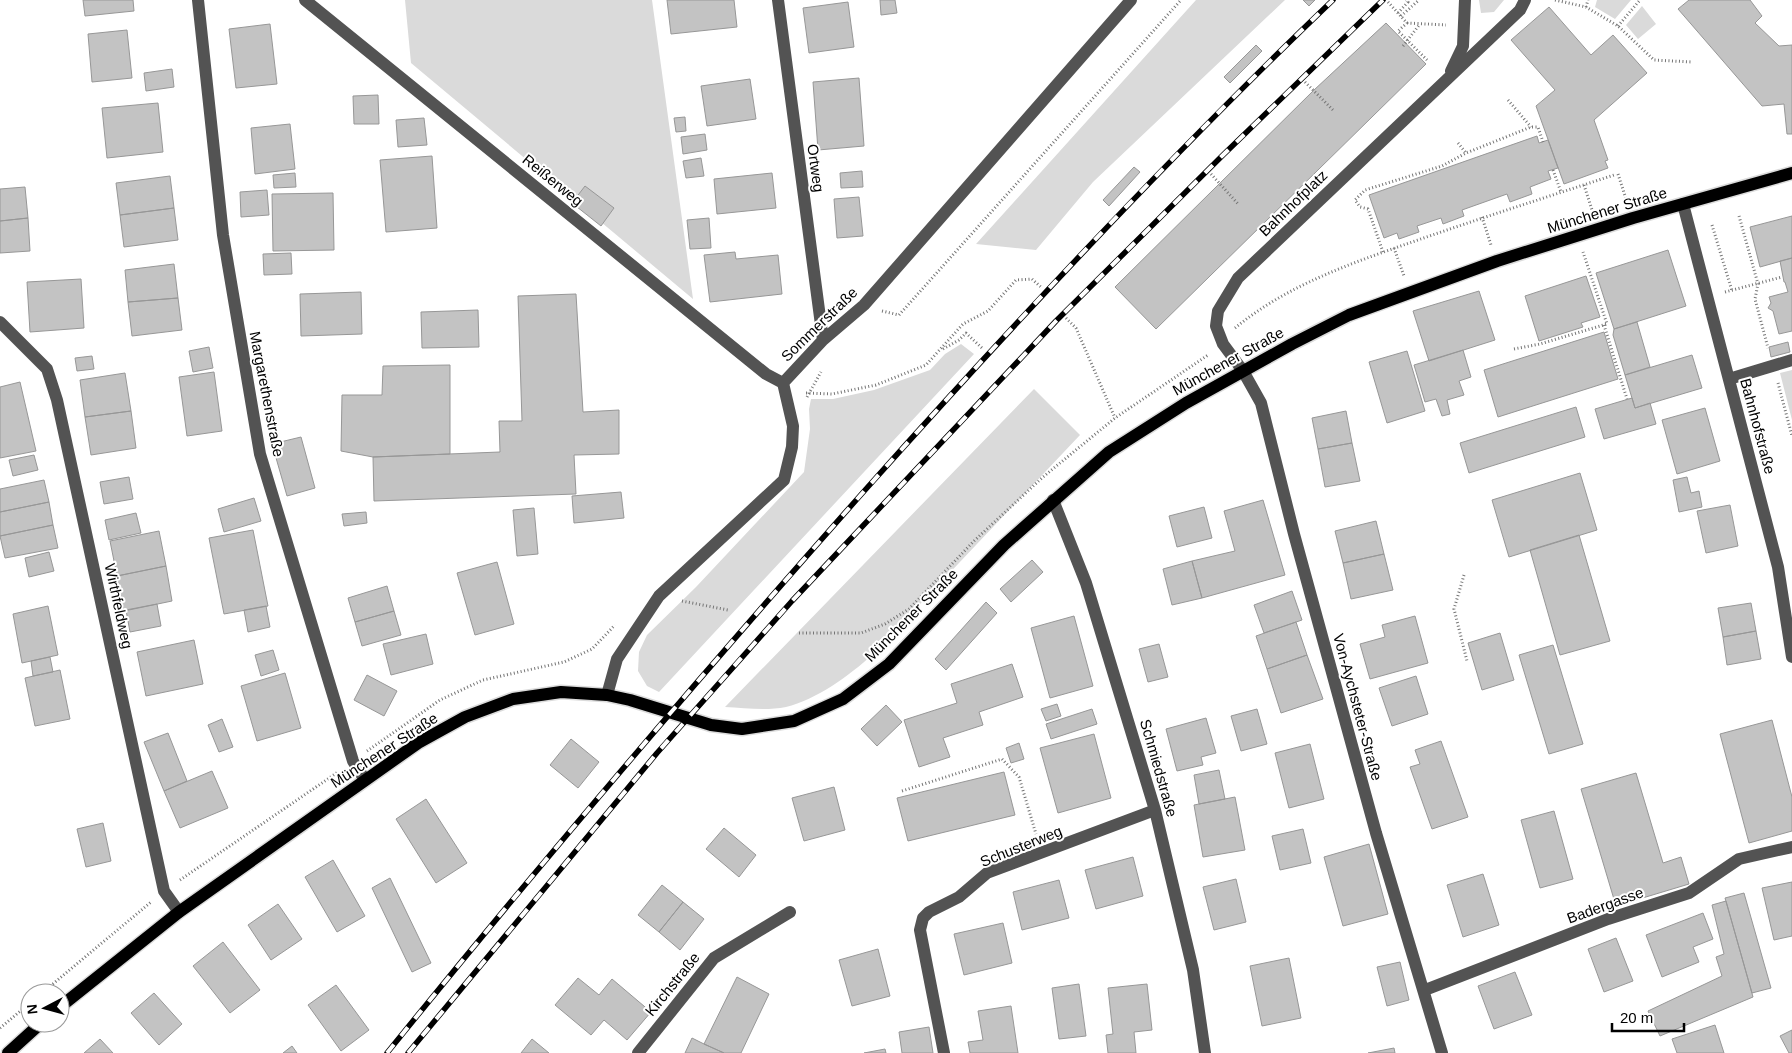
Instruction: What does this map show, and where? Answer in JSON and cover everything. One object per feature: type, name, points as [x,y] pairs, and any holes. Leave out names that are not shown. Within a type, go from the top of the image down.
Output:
[{"type":"main road","name":"Münchener Straße","points":[[70,999],[179,912],[418,743],[457,722],[513,699],[561,692],[607,695],[630,700],[711,725],[742,729],[794,721],[843,700],[889,664],[958,590],[1053,500],[1109,452],[1186,403],[1243,371],[1349,316],[1488,264],[1578,235],[1792,173]]},
{"type":"main road","points":[[8,1053],[31,1033]]},
{"type":"street","name":"Margarethenstraße","points":[[198,0],[223,235],[260,454],[353,761],[365,780]]},
{"type":"street","name":"Reißerweg","points":[[305,0],[766,374],[783,383]]},
{"type":"street","name":"Ortweg","points":[[778,0],[823,340]]},
{"type":"street","name":"Sommerstraße","points":[[607,695],[617,659],[659,596],[784,480],[792,447],[792,426],[783,383],[823,340],[864,305],[1131,0]]},
{"type":"street","name":"Bahnhofplatz","points":[[1448,78],[1463,46],[1466,0]]},
{"type":"street","name":"Bahnhofplatz","points":[[1243,371],[1223,344],[1216,326],[1218,311],[1238,278],[1520,10],[1526,0]]},
{"type":"street","name":"Bahnhofstraße","points":[[1683,204],[1778,567],[1792,657]]},
{"type":"street","name":"Wirthfeldweg","points":[[0,322],[47,369],[58,400],[164,891],[179,912]]},
{"type":"street","points":[[1729,380],[1792,360]]},
{"type":"street","name":"Von-Aychsteter-Straße","points":[[1243,371],[1261,403],[1294,534],[1376,833],[1425,990],[1442,1053]]},
{"type":"street","name":"Schmiedstraße","points":[[1053,500],[1086,583],[1155,810],[1193,970],[1205,1053]]},
{"type":"street","name":"Schusterweg","points":[[944,1053],[920,923],[929,912],[960,897],[987,873],[1042,854],[1155,810]]},
{"type":"street","name":"Badergasse","points":[[1425,990],[1608,919],[1689,893],[1739,859],[1792,847]]},
{"type":"street","name":"Kirchstraße","points":[[638,1053],[714,958],[790,912]]},
{"type":"path","points":[[876,310],[899,314],[1181,0]]},
{"type":"path","points":[[1398,12],[1408,2],[1406,0]]},
{"type":"path","points":[[1401,16],[1420,0]]},
{"type":"path","points":[[1555,0],[1586,7],[1618,26],[1654,60],[1692,62]]},
{"type":"path","points":[[1586,7],[1588,0]]},
{"type":"path","points":[[1618,26],[1640,0]]},
{"type":"path","points":[[1388,2],[1407,23],[1436,25]]},
{"type":"path","points":[[1407,23],[1398,31],[1427,60]]},
{"type":"path","points":[[1403,46],[1421,24]]},
{"type":"path","points":[[1305,82],[1333,110]]},
{"type":"path","points":[[1508,100],[1531,127]]},
{"type":"path","points":[[1383,252],[1368,209],[1360,207],[1355,200],[1365,190],[1442,166],[1466,153],[1531,127],[1538,127],[1543,142]]},
{"type":"path","points":[[1458,143],[1466,153]]},
{"type":"path","points":[[1553,170],[1561,192]]},
{"type":"path","points":[[1211,174],[1239,205]]},
{"type":"path","points":[[799,633],[861,633],[885,624],[909,609],[974,541],[1043,477],[1116,418],[1223,344],[1234,329],[1260,307],[1334,270],[1482,217],[1616,175],[1621,183]]},
{"type":"path","points":[[1584,185],[1586,194]]},
{"type":"path","points":[[1739,216],[1758,284],[1755,299],[1792,436]]},
{"type":"path","points":[[1482,217],[1485,226]]},
{"type":"path","points":[[1712,225],[1732,290]]},
{"type":"path","points":[[1514,349],[1540,344],[1607,324],[1578,235]]},
{"type":"path","points":[[1394,248],[1397,256]]},
{"type":"path","points":[[1707,296],[1782,277]]},
{"type":"path","points":[[783,383],[808,394],[832,394],[876,385],[926,365],[963,324],[988,311],[1016,280],[1032,279],[1042,288]]},
{"type":"path","points":[[1066,318],[1076,328],[1116,418]]},
{"type":"path","points":[[1604,325],[1627,399]]},
{"type":"path","points":[[940,351],[959,340],[966,333],[984,349]]},
{"type":"path","points":[[806,402],[808,394],[826,364]]},
{"type":"path","points":[[832,394],[836,388]]},
{"type":"path","points":[[1464,575],[1454,609],[1467,661]]},
{"type":"path","points":[[659,596],[728,610]]},
{"type":"path","points":[[902,791],[1002,759],[1019,777],[1042,854]]},
{"type":"path","points":[[0,1028],[20,1011]]},
{"type":"shaded area","points":[[405,0],[652,0],[693,299],[411,63]]},
{"type":"shaded area","points":[[1196,0],[1285,0],[1093,182],[1036,250],[976,244]]},
{"type":"shaded area","points":[[1479,0],[1504,0],[1494,12],[1481,13]]},
{"type":"shaded area","points":[[1597,0],[1631,0],[1615,19],[1595,7]]},
{"type":"shaded area","points":[[1642,6],[1656,24],[1638,39],[1626,25]]},
{"type":"shaded area","points":[[961,344],[974,354],[659,692],[647,686],[638,671],[639,652],[647,635],[696,587],[804,472],[810,429],[809,409],[811,399],[833,399],[874,390],[930,370],[945,354]]},
{"type":"shaded area","points":[[1792,370],[1792,420],[1780,373]]},
{"type":"shaded area","points":[[1034,389],[1080,435],[872,655],[854,671],[832,686],[797,704],[771,709],[725,707]]},
{"type":"building","points":[[83,0],[133,0],[134,11],[85,16]]},
{"type":"building","points":[[667,0],[734,0],[737,27],[671,34]]},
{"type":"building","points":[[880,0],[895,0],[897,13],[881,15]]},
{"type":"building","points":[[1303,0],[1315,0],[1309,6]]},
{"type":"building","points":[[1689,0],[1750,0],[1762,16],[1755,23],[1779,46],[1792,45],[1792,134],[1787,134],[1784,104],[1762,106],[1678,9]]},
{"type":"building","points":[[848,2],[854,47],[809,53],[803,8]]},
{"type":"building","points":[[1549,7],[1591,55],[1613,35],[1647,73],[1594,120],[1608,160],[1605,161],[1608,168],[1564,184],[1536,106],[1555,90],[1511,40]]},
{"type":"building","points":[[1386,23],[1426,64],[1156,329],[1115,287],[1314,90]]},
{"type":"building","points":[[270,24],[277,84],[236,88],[229,29]]},
{"type":"building","points":[[127,30],[132,78],[92,82],[88,34]]},
{"type":"building","points":[[1256,45],[1262,51],[1230,83],[1224,77]]},
{"type":"building","points":[[172,69],[174,87],[146,91],[144,73]]},
{"type":"building","points":[[859,78],[864,146],[818,150],[813,82]]},
{"type":"building","points":[[750,79],[756,119],[707,126],[701,86]]},
{"type":"building","points":[[378,95],[379,124],[354,124],[353,96]]},
{"type":"building","points":[[158,103],[163,152],[107,158],[102,108]]},
{"type":"building","points":[[685,117],[686,131],[676,132],[674,118]]},
{"type":"building","points":[[424,118],[427,145],[398,147],[396,120]]},
{"type":"building","points":[[290,124],[295,169],[255,174],[251,128]]},
{"type":"building","points":[[705,134],[707,150],[683,154],[681,137]]},
{"type":"building","points":[[1537,136],[1539,143],[1548,140],[1558,168],[1548,171],[1551,179],[1530,187],[1532,194],[1510,202],[1507,194],[1462,210],[1464,216],[1443,224],[1441,218],[1417,226],[1419,232],[1399,239],[1397,233],[1384,238],[1369,195]]},
{"type":"building","points":[[432,156],[437,228],[386,232],[380,160]]},
{"type":"building","points":[[701,158],[704,176],[686,178],[683,161]]},
{"type":"building","points":[[1134,167],[1140,172],[1109,206],[1103,200]]},
{"type":"building","points":[[862,171],[863,187],[841,188],[840,173]]},
{"type":"building","points":[[295,173],[296,187],[274,188],[273,175]]},
{"type":"building","points":[[772,173],[776,208],[717,214],[714,179]]},
{"type":"building","points":[[170,176],[174,208],[120,215],[116,183]]},
{"type":"building","points":[[585,186],[614,208],[601,226],[572,203]]},
{"type":"building","points":[[25,187],[28,218],[0,221],[0,189]]},
{"type":"building","points":[[267,190],[269,215],[241,217],[240,192]]},
{"type":"building","points":[[333,193],[334,250],[273,251],[272,194]]},
{"type":"building","points":[[859,197],[863,236],[837,238],[834,199]]},
{"type":"building","points":[[174,208],[178,240],[124,247],[120,215]]},
{"type":"building","points":[[1792,216],[1792,258],[1760,267],[1750,227]]},
{"type":"building","points":[[28,218],[30,251],[0,253],[0,221]]},
{"type":"building","points":[[709,218],[711,248],[690,249],[687,220]]},
{"type":"building","points":[[1668,250],[1686,306],[1614,329],[1596,273]]},
{"type":"building","points":[[735,252],[736,259],[778,255],[782,294],[710,302],[704,255]]},
{"type":"building","points":[[291,253],[292,274],[264,275],[263,254]]},
{"type":"building","points":[[1792,258],[1792,331],[1779,334],[1773,311],[1768,308],[1771,303],[1769,297],[1788,292],[1780,261]]},
{"type":"building","points":[[174,264],[178,298],[128,302],[125,270]]},
{"type":"building","points":[[1586,276],[1600,317],[1581,323],[1583,327],[1539,341],[1525,296]]},
{"type":"building","points":[[81,279],[84,328],[30,332],[27,282]]},
{"type":"building","points":[[1479,291],[1495,340],[1429,361],[1413,311]]},
{"type":"building","points":[[361,292],[362,334],[301,336],[300,294]]},
{"type":"building","points":[[576,294],[583,412],[619,410],[619,454],[574,455],[576,494],[374,501],[373,457],[500,452],[499,421],[522,421],[518,296]]},
{"type":"building","points":[[178,298],[182,330],[132,336],[128,302]]},
{"type":"building","points":[[478,310],[479,347],[422,348],[421,312]]},
{"type":"building","points":[[1637,322],[1650,367],[1625,375],[1613,335],[1614,329]]},
{"type":"building","points":[[1604,332],[1618,379],[1498,417],[1484,370]]},
{"type":"building","points":[[1788,342],[1790,352],[1771,357],[1769,347]]},
{"type":"building","points":[[209,347],[213,368],[193,372],[189,351]]},
{"type":"building","points":[[1463,350],[1471,377],[1459,381],[1464,395],[1447,400],[1450,414],[1442,416],[1436,399],[1425,402],[1414,365]]},
{"type":"building","points":[[1407,351],[1425,411],[1387,423],[1369,362]]},
{"type":"building","points":[[1692,355],[1702,388],[1635,408],[1625,375]]},
{"type":"building","points":[[92,356],[94,369],[77,371],[75,358]]},
{"type":"building","points":[[450,365],[450,454],[373,457],[341,451],[342,395],[382,395],[383,366]]},
{"type":"building","points":[[214,372],[222,431],[187,436],[179,377]]},
{"type":"building","points":[[125,373],[131,411],[85,417],[80,380]]},
{"type":"building","points":[[20,382],[36,451],[0,458],[0,387]]},
{"type":"building","points":[[1632,398],[1635,408],[1650,403],[1656,424],[1604,439],[1595,409]]},
{"type":"building","points":[[1576,407],[1585,437],[1469,473],[1460,443]]},
{"type":"building","points":[[1705,408],[1720,461],[1677,474],[1662,420]]},
{"type":"building","points":[[131,411],[136,448],[91,455],[85,417]]},
{"type":"building","points":[[1346,411],[1352,443],[1318,449],[1312,418]]},
{"type":"building","points":[[301,437],[315,488],[287,496],[272,444]]},
{"type":"building","points":[[1352,443],[1360,481],[1325,487],[1318,449]]},
{"type":"building","points":[[34,455],[38,470],[13,476],[9,460]]},
{"type":"building","points":[[1580,473],[1597,530],[1509,557],[1492,500]]},
{"type":"building","points":[[129,477],[133,499],[104,504],[100,482]]},
{"type":"building","points":[[1687,477],[1691,493],[1699,491],[1702,507],[1679,512],[1673,480]]},
{"type":"building","points":[[44,480],[49,502],[0,512],[0,489]]},
{"type":"building","points":[[621,492],[624,518],[574,523],[572,496]]},
{"type":"building","points":[[254,498],[261,521],[224,532],[218,509]]},
{"type":"building","points":[[1263,500],[1285,575],[1202,598],[1192,561],[1235,551],[1224,511]]},
{"type":"building","points":[[49,502],[53,525],[0,536],[0,512]]},
{"type":"building","points":[[1730,505],[1738,546],[1706,553],[1697,511]]},
{"type":"building","points":[[1204,507],[1212,538],[1177,547],[1169,516]]},
{"type":"building","points":[[534,508],[538,554],[517,556],[513,510]]},
{"type":"building","points":[[366,512],[367,523],[344,526],[342,514]]},
{"type":"building","points":[[136,513],[141,533],[109,540],[105,520]]},
{"type":"building","points":[[1376,521],[1384,554],[1343,563],[1335,531]]},
{"type":"building","points":[[53,525],[58,548],[5,558],[0,536]]},
{"type":"building","points":[[253,530],[268,606],[224,614],[209,538]]},
{"type":"building","points":[[159,531],[166,566],[117,576],[110,541]]},
{"type":"building","points":[[1579,535],[1610,641],[1560,655],[1530,550]]},
{"type":"building","points":[[49,552],[54,571],[29,577],[25,558]]},
{"type":"building","points":[[1384,554],[1393,590],[1351,599],[1343,563]]},
{"type":"building","points":[[1032,560],[1043,572],[1011,602],[1000,589]]},
{"type":"building","points":[[1192,561],[1202,598],[1172,605],[1163,569]]},
{"type":"building","points":[[497,562],[514,624],[475,635],[457,573]]},
{"type":"building","points":[[166,566],[172,601],[124,611],[117,576]]},
{"type":"building","points":[[387,586],[394,611],[355,622],[348,598]]},
{"type":"building","points":[[1292,591],[1302,620],[1264,633],[1254,605]]},
{"type":"building","points":[[986,602],[997,613],[946,670],[935,659]]},
{"type":"building","points":[[1751,603],[1756,631],[1723,637],[1718,608]]},
{"type":"building","points":[[157,604],[161,626],[130,632],[126,610]]},
{"type":"building","points":[[48,606],[58,655],[22,663],[13,614]]},
{"type":"building","points":[[266,606],[270,627],[248,632],[244,610]]},
{"type":"building","points":[[394,611],[401,635],[362,646],[355,622]]},
{"type":"building","points":[[1074,616],[1093,686],[1050,698],[1031,628]]},
{"type":"building","points":[[1415,616],[1428,663],[1370,679],[1360,644],[1385,637],[1382,625]]},
{"type":"building","points":[[1296,622],[1307,655],[1267,669],[1256,636]]},
{"type":"building","points":[[1756,631],[1761,659],[1727,665],[1723,637]]},
{"type":"building","points":[[1500,633],[1514,680],[1482,690],[1468,643]]},
{"type":"building","points":[[426,634],[433,664],[391,675],[383,644]]},
{"type":"building","points":[[194,640],[203,684],[146,696],[137,652]]},
{"type":"building","points":[[1159,644],[1168,677],[1148,682],[1139,649]]},
{"type":"building","points":[[1553,645],[1583,744],[1549,754],[1519,655]]},
{"type":"building","points":[[273,650],[279,670],[261,676],[255,655]]},
{"type":"building","points":[[1307,655],[1323,699],[1281,713],[1267,669]]},
{"type":"building","points":[[50,657],[53,672],[33,676],[31,661]]},
{"type":"building","points":[[1012,664],[1023,697],[979,712],[983,725],[943,738],[950,757],[919,767],[904,720],[957,703],[951,684]]},
{"type":"building","points":[[60,670],[70,719],[35,726],[25,678]]},
{"type":"building","points":[[285,673],[301,728],[257,741],[241,686]]},
{"type":"building","points":[[367,675],[397,691],[384,716],[354,700]]},
{"type":"building","points":[[1416,676],[1428,714],[1392,726],[1379,688]]},
{"type":"building","points":[[1057,704],[1061,716],[1046,721],[1041,709]]},
{"type":"building","points":[[886,705],[902,722],[877,746],[861,729]]},
{"type":"building","points":[[1092,709],[1097,724],[1051,739],[1046,724]]},
{"type":"building","points":[[1257,709],[1267,744],[1241,751],[1231,716]]},
{"type":"building","points":[[1206,718],[1216,753],[1201,757],[1203,765],[1177,771],[1166,729]]},
{"type":"building","points":[[222,719],[233,747],[219,752],[208,725]]},
{"type":"building","points":[[1772,720],[1792,797],[1792,831],[1749,843],[1720,734]]},
{"type":"building","points":[[168,733],[187,781],[164,791],[144,742]]},
{"type":"building","points":[[1094,734],[1111,798],[1058,813],[1040,748]]},
{"type":"building","points":[[571,739],[599,762],[578,788],[550,765]]},
{"type":"building","points":[[1441,741],[1468,817],[1432,829],[1410,767],[1420,764],[1415,750]]},
{"type":"building","points":[[1019,743],[1024,759],[1011,763],[1006,748]]},
{"type":"building","points":[[1310,744],[1324,799],[1289,808],[1275,753]]},
{"type":"building","points":[[1219,770],[1225,799],[1199,804],[1194,775]]},
{"type":"building","points":[[212,771],[228,808],[180,828],[164,791]]},
{"type":"building","points":[[1004,772],[1015,815],[908,841],[897,798]]},
{"type":"building","points":[[1636,773],[1663,863],[1681,857],[1689,884],[1616,906],[1581,789]]},
{"type":"building","points":[[834,787],[845,830],[804,841],[792,798]]},
{"type":"building","points":[[1235,797],[1245,850],[1203,857],[1194,805]]},
{"type":"building","points":[[426,799],[467,863],[436,883],[396,819]]},
{"type":"building","points":[[1554,811],[1573,879],[1540,888],[1521,820]]},
{"type":"building","points":[[103,823],[111,861],[86,867],[77,829]]},
{"type":"building","points":[[724,828],[756,855],[739,877],[706,849]]},
{"type":"building","points":[[1303,829],[1311,863],[1280,870],[1272,836]]},
{"type":"building","points":[[1369,844],[1388,914],[1343,926],[1324,857]]},
{"type":"building","points":[[1133,857],[1143,896],[1096,909],[1085,870]]},
{"type":"building","points":[[333,860],[365,916],[337,932],[305,877]]},
{"type":"building","points":[[1483,874],[1499,925],[1463,937],[1447,885]]},
{"type":"building","points":[[390,878],[431,963],[412,972],[372,888]]},
{"type":"building","points":[[1236,879],[1246,922],[1214,930],[1203,887]]},
{"type":"building","points":[[1059,880],[1069,918],[1022,930],[1013,892]]},
{"type":"building","points":[[1792,882],[1792,936],[1774,940],[1762,888]]},
{"type":"building","points":[[662,885],[683,902],[659,932],[638,915]]},
{"type":"building","points":[[1744,893],[1771,988],[1752,993],[1725,898]]},
{"type":"building","points":[[1726,901],[1753,997],[1660,1036],[1648,1011],[1722,976],[1716,957],[1724,954],[1712,905]]},
{"type":"building","points":[[683,902],[704,919],[680,950],[659,932]]},
{"type":"building","points":[[278,904],[302,939],[271,960],[248,925]]},
{"type":"building","points":[[1703,913],[1713,939],[1693,947],[1699,962],[1662,977],[1646,935]]},
{"type":"building","points":[[1003,923],[1012,963],[964,975],[954,934]]},
{"type":"building","points":[[1616,938],[1633,981],[1604,992],[1588,949]]},
{"type":"building","points":[[223,942],[260,990],[230,1013],[193,966]]},
{"type":"building","points":[[878,949],[890,996],[852,1006],[839,960]]},
{"type":"building","points":[[1289,958],[1301,1018],[1262,1026],[1250,966]]},
{"type":"building","points":[[1400,962],[1409,1000],[1387,1006],[1377,967]]},
{"type":"building","points":[[1515,972],[1532,1015],[1494,1029],[1478,986]]},
{"type":"building","points":[[737,977],[769,994],[741,1053],[724,1053],[704,1044]]},
{"type":"building","points":[[578,978],[599,995],[612,979],[651,1012],[627,1040],[604,1020],[591,1035],[555,1005]]},
{"type":"building","points":[[1079,984],[1086,1036],[1059,1039],[1052,988]]},
{"type":"building","points":[[1147,984],[1152,1030],[1134,1032],[1136,1053],[1108,1053],[1106,1035],[1113,1034],[1108,988]]},
{"type":"building","points":[[336,985],[369,1030],[341,1051],[308,1005]]},
{"type":"building","points":[[154,993],[182,1024],[159,1045],[131,1013]]},
{"type":"building","points":[[1011,1006],[1018,1053],[970,1053],[968,1042],[983,1040],[978,1011]]},
{"type":"building","points":[[1715,1025],[1724,1053],[1677,1053],[1672,1039]]},
{"type":"building","points":[[929,1027],[933,1053],[902,1053],[899,1032]]},
{"type":"building","points":[[1792,1030],[1792,1053],[1789,1053],[1780,1036]]},
{"type":"building","points":[[692,1038],[704,1044],[724,1053],[685,1053]]},
{"type":"building","points":[[100,1039],[113,1053],[84,1053]]},
{"type":"building","points":[[532,1039],[549,1053],[521,1053]]},
{"type":"building","points":[[292,1046],[297,1053],[283,1053]]},
{"type":"building","points":[[1394,1048],[1395,1053],[1368,1053]]},
{"type":"building","points":[[885,1049],[886,1053],[864,1053]]},
{"type":"railway","points":[[387,1053],[623,768],[922,426],[1153,179],[1333,0]]},
{"type":"railway","points":[[408,1053],[657,753],[792,601],[1056,321],[1383,0]]}]
